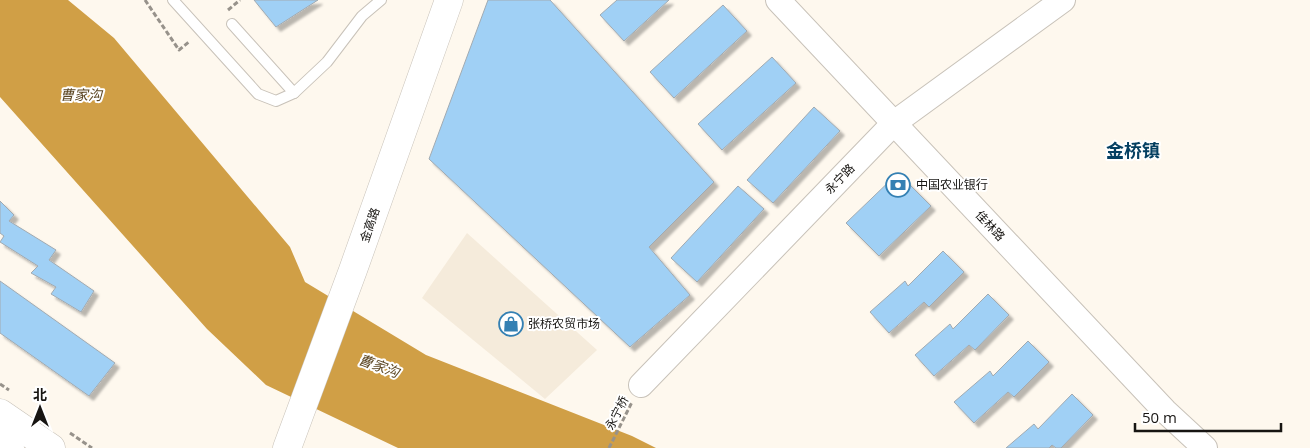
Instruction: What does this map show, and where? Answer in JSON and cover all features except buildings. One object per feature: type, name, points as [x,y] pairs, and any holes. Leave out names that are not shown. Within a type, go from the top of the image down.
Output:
[{"type":"main road","name":"金高路","points":[[290,440],[449,0]]},
{"type":"main road","points":[[0,412],[51,448]]},
{"type":"main road","points":[[0,441],[10,448]]},
{"type":"street","name":"佳林路","points":[[778,0],[1164,411],[1205,448]]},
{"type":"street","name":"永宁路","points":[[641,385],[894,123],[1063,0]]},
{"type":"lane","points":[[173,0],[258,94],[276,101],[294,94],[327,62],[362,16],[381,0]]},
{"type":"lane","points":[[232,24],[294,94]]},
{"type":"path","name":"永宁桥","points":[[609,448],[641,385]]},
{"type":"shaded area","name":"张桥农贸市场","points":[[467,233],[597,350],[545,399],[422,298]]},
{"type":"water","name":"曹家沟","points":[[0,0],[68,0],[114,38],[290,247],[305,282],[426,355],[632,436],[656,448],[398,448],[266,385],[207,329],[0,97]]},
{"type":"place","name":"中国农业银行","points":[[898,185]]},
{"type":"place","name":"张桥农贸市场","points":[[511,324]]},
{"type":"district","name":"金桥镇","points":[[1133,151]]}]
